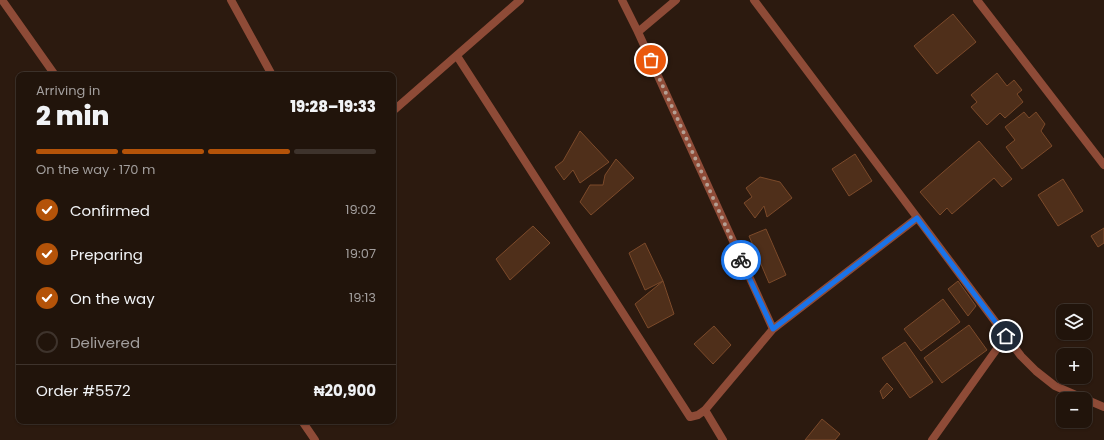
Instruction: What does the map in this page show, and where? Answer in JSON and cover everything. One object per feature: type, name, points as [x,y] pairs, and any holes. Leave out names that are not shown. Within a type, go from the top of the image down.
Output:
[{"type":"street","points":[[2,0],[53,72]]},
{"type":"street","points":[[230,0],[270,72]]},
{"type":"street","points":[[396,108],[520,0]]},
{"type":"street","points":[[622,0],[773,329]]},
{"type":"street","points":[[638,32],[676,0]]},
{"type":"street","points":[[754,0],[1021,356],[1036,372],[1055,386],[1104,407]]},
{"type":"street","points":[[977,0],[1104,166]]},
{"type":"street","points":[[457,56],[690,417],[698,415],[705,410],[773,329],[917,218]]},
{"type":"street","points":[[932,440],[1006,336]]},
{"type":"street","points":[[705,410],[723,440]]},
{"type":"street","points":[[304,424],[315,440]]},
{"type":"building","points":[[953,14],[976,42],[937,74],[914,46]]},
{"type":"building","points":[[997,73],[1007,86],[1014,80],[1022,90],[1017,94],[1023,102],[1005,118],[1000,113],[987,125],[971,107],[977,102],[971,95]]},
{"type":"building","points":[[1024,112],[1029,118],[1036,112],[1045,124],[1041,131],[1052,146],[1022,169],[1006,147],[1015,140],[1005,127]]},
{"type":"building","points":[[580,131],[609,162],[580,183],[573,170],[564,180],[555,167],[563,161]]},
{"type":"building","points":[[979,141],[1012,179],[1002,187],[994,178],[952,214],[947,208],[940,215],[920,192]]},
{"type":"building","points":[[855,154],[872,181],[849,196],[832,169]]},
{"type":"building","points":[[616,159],[634,178],[591,215],[580,202],[590,185],[603,185],[605,175]]},
{"type":"building","points":[[760,177],[780,182],[792,198],[767,217],[764,206],[755,218],[744,203],[752,197],[746,188]]},
{"type":"building","points":[[1063,179],[1083,211],[1058,226],[1038,195]]},
{"type":"building","points":[[533,226],[550,243],[510,280],[496,259]]},
{"type":"building","points":[[1104,228],[1104,243],[1098,247],[1091,236]]},
{"type":"building","points":[[766,229],[786,275],[769,283],[749,236]]},
{"type":"building","points":[[645,243],[663,281],[645,290],[629,253]]},
{"type":"building","points":[[663,281],[674,314],[648,328],[635,304]]},
{"type":"building","points":[[958,281],[976,306],[968,316],[948,289]]},
{"type":"building","points":[[943,299],[960,322],[921,351],[904,329]]},
{"type":"building","points":[[969,325],[987,350],[942,383],[924,358]]},
{"type":"building","points":[[714,326],[731,345],[713,364],[694,344]]},
{"type":"building","points":[[905,342],[933,382],[910,398],[882,358]]},
{"type":"building","points":[[887,383],[893,389],[883,399],[880,391]]},
{"type":"building","points":[[822,419],[840,434],[835,440],[805,440]]},
{"type":"way so far","points":[[651,60],[741,260]]},
{"type":"route","points":[[741,260],[773,329],[917,218],[1006,336]]}]
